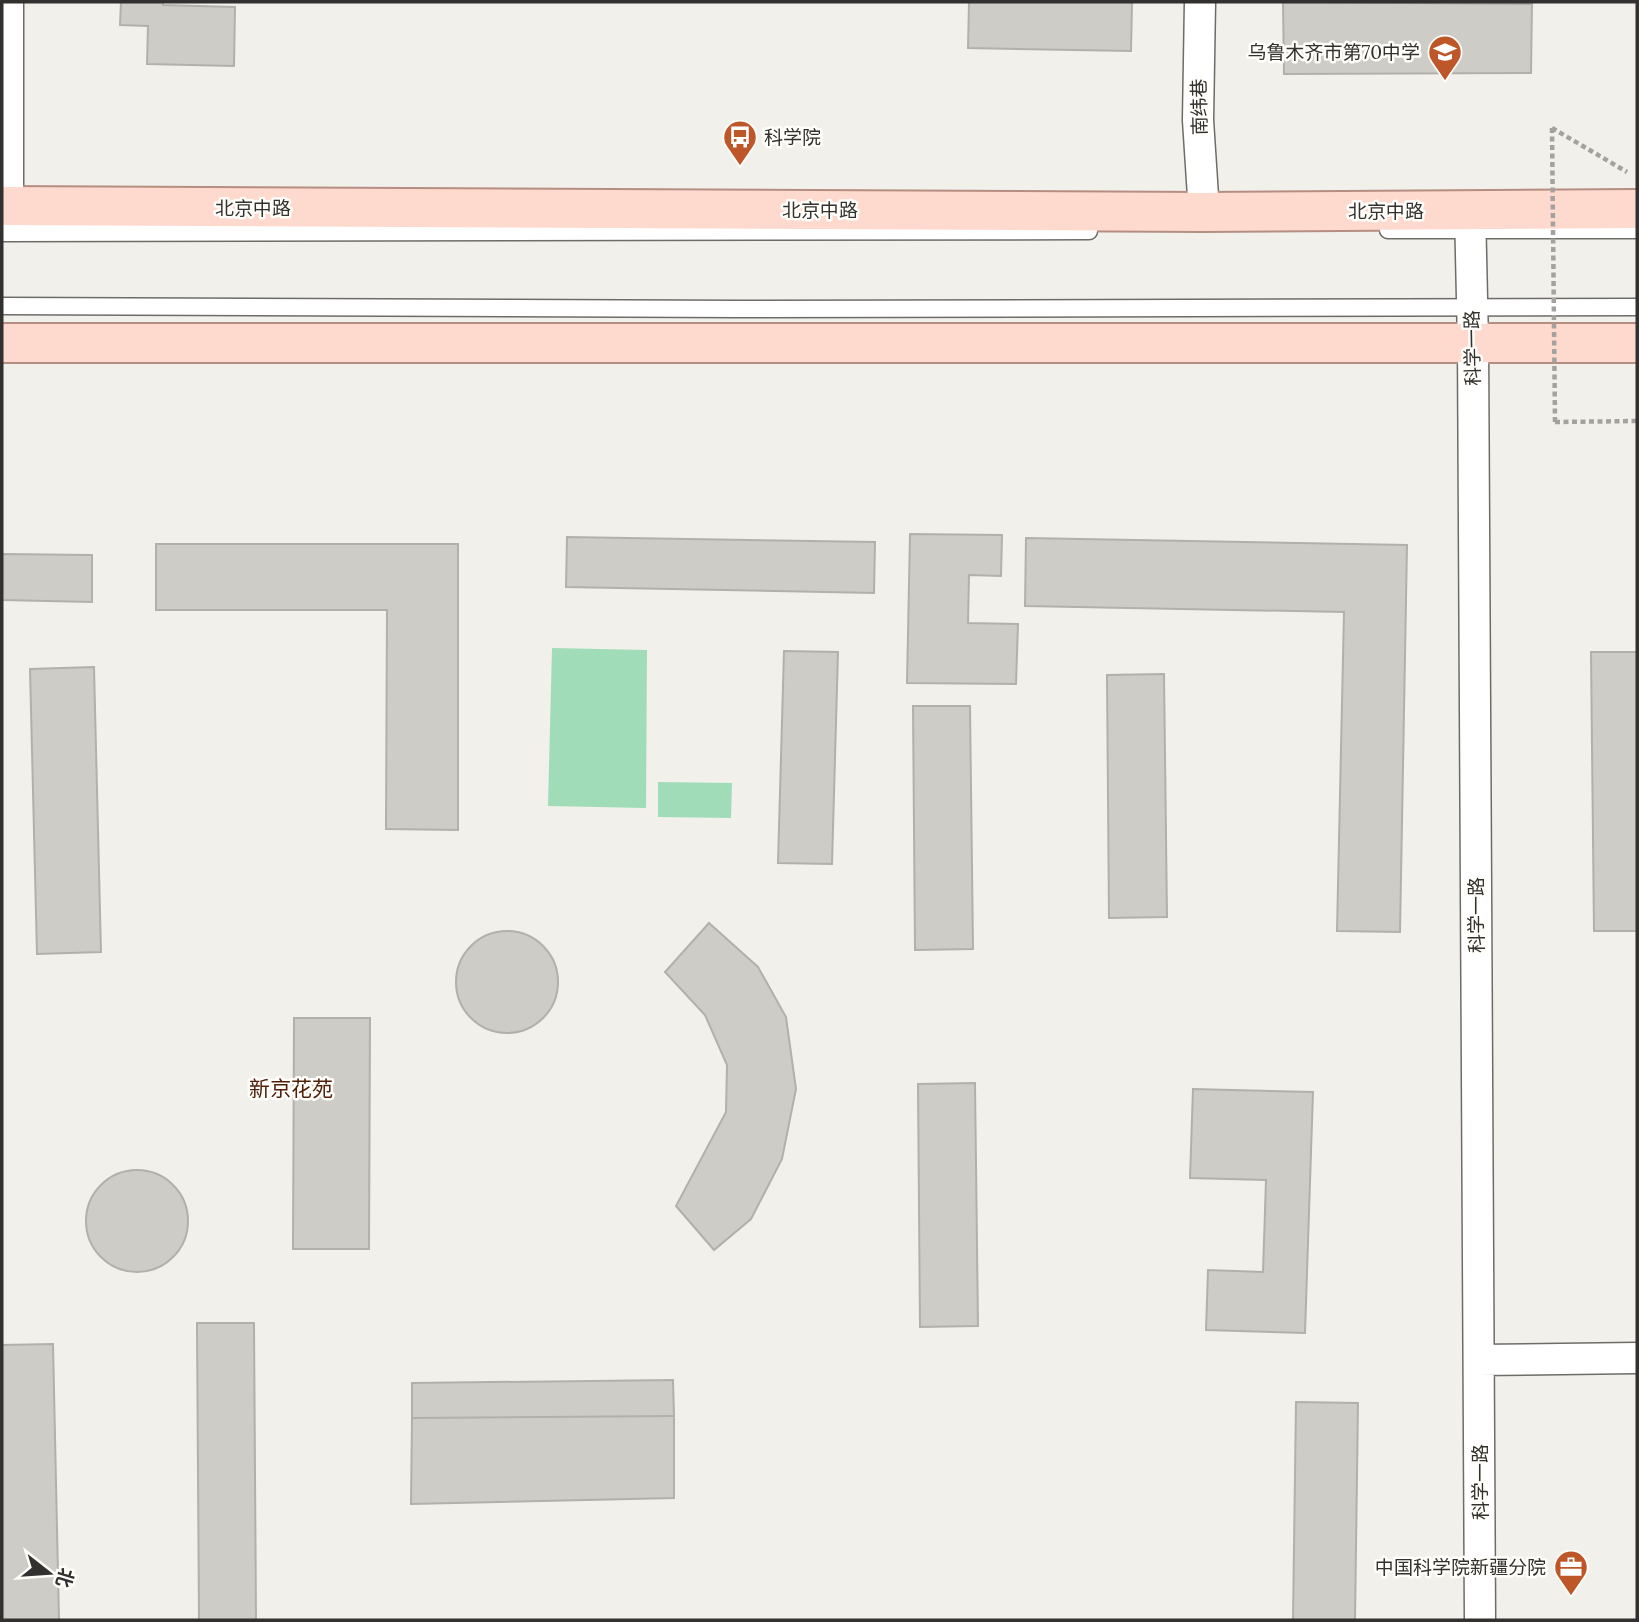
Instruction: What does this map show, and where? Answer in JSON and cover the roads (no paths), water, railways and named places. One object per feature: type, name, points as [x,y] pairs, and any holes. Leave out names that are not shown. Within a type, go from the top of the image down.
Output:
[{"type":"main road","name":"北京中路","points":[[4,215],[1204,212],[1470,220],[1637,209]]},
{"type":"main road","points":[[2,343],[1472,325],[1637,343]]},
{"type":"street","points":[[4,215],[8,2]]},
{"type":"street","name":"南纬巷","points":[[1200,2],[1198,120],[1204,212]]},
{"type":"street","name":"科学一路","points":[[1470,220],[1480,1620]]},
{"type":"street","points":[[1479,1360],[1637,1358]]},
{"type":"lane","points":[[4,215],[1109,230]]},
{"type":"lane","points":[[1374,230],[1470,220],[1637,230]]},
{"type":"lane","points":[[2,306],[725,309],[1472,325],[1637,307]]},
{"type":"place","name":"乌鲁木齐市第70中学","points":[[1445,82]]},
{"type":"place","name":"科学院","points":[[740,167]]},
{"type":"place","name":"中国科学院新疆分院","points":[[1571,1597]]},
{"type":"district","name":"新京花苑","points":[[291,1088]]}]
